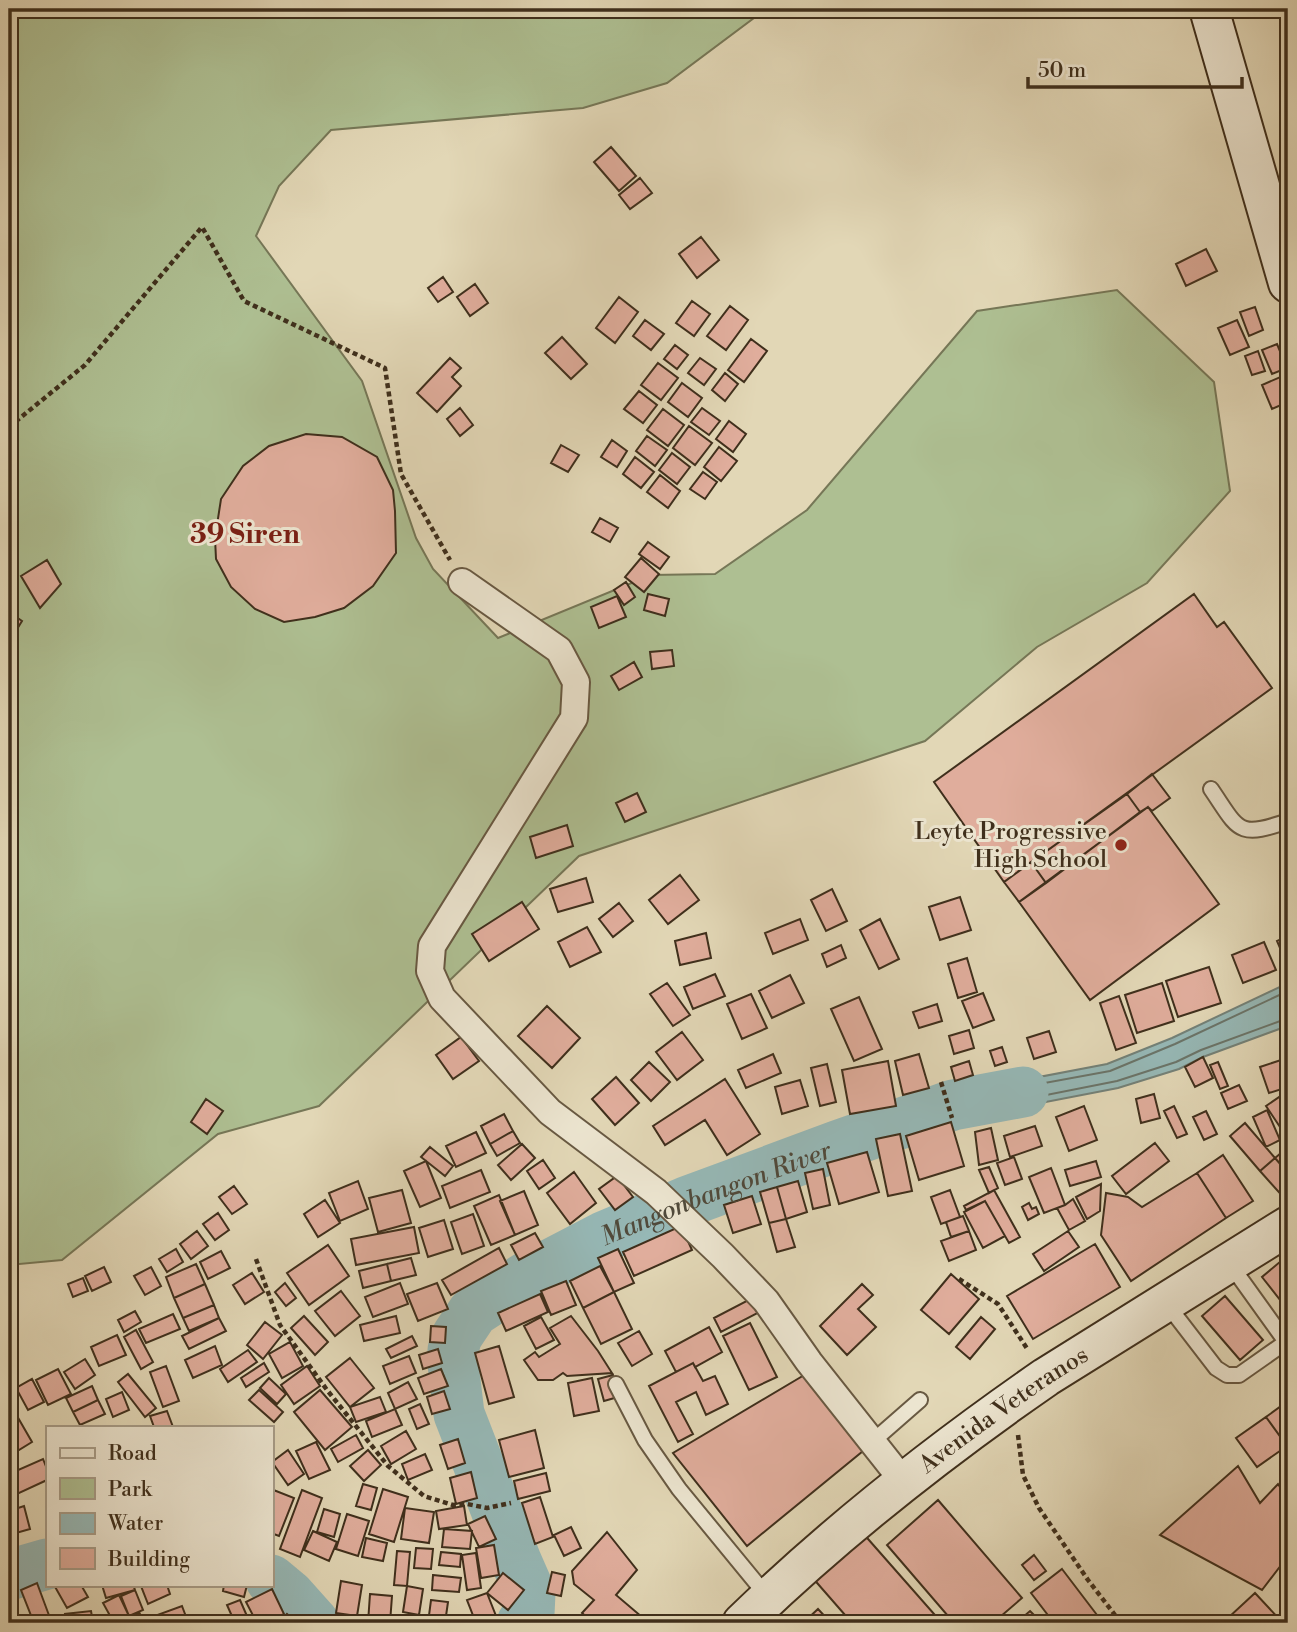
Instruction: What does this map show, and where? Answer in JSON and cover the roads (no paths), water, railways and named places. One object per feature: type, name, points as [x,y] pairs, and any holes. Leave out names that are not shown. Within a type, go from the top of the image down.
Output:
[{"type":"main road","points":[[1209,9],[1285,257]]},
{"type":"main road","name":"Avenida Veteranos","points":[[755,1610],[781,1584],[904,1482],[1014,1399],[1288,1226]]},
{"type":"street","points":[[462,582],[559,650],[576,682],[574,718],[432,946],[430,971],[442,998],[550,1112],[656,1192],[766,1301],[809,1362],[904,1482]]},
{"type":"lane","points":[[1211,789],[1234,822],[1245,831],[1264,830],[1288,821]]},
{"type":"lane","points":[[1166,1303],[1216,1368],[1227,1375],[1239,1375],[1287,1343],[1229,1263]]},
{"type":"lane","points":[[617,1384],[645,1440],[755,1610]]},
{"type":"lane","points":[[872,1442],[920,1400]]},
{"type":"water","points":[[1288,983],[1288,1025],[1282,1028],[1203,1057],[1179,1069],[1118,1088],[958,1119],[950,1094],[1107,1064],[1172,1038]]},
{"type":"waterway","name":"Mangonbangon River","points":[[522,1623],[529,1614],[530,1593],[459,1414],[453,1350],[457,1336],[473,1312],[528,1276],[603,1237],[686,1202],[953,1105],[1023,1092]]},
{"type":"waterway","name":"Mangonbangon River","points":[[9,1575],[46,1564]]},
{"type":"waterway","name":"Mangonbangon River","points":[[273,1582],[314,1623]]},
{"type":"place","name":"Leyte Progressive High School","points":[[1121,845]]},
{"type":"district","name":"39 Siren","points":[[245,533]]}]
